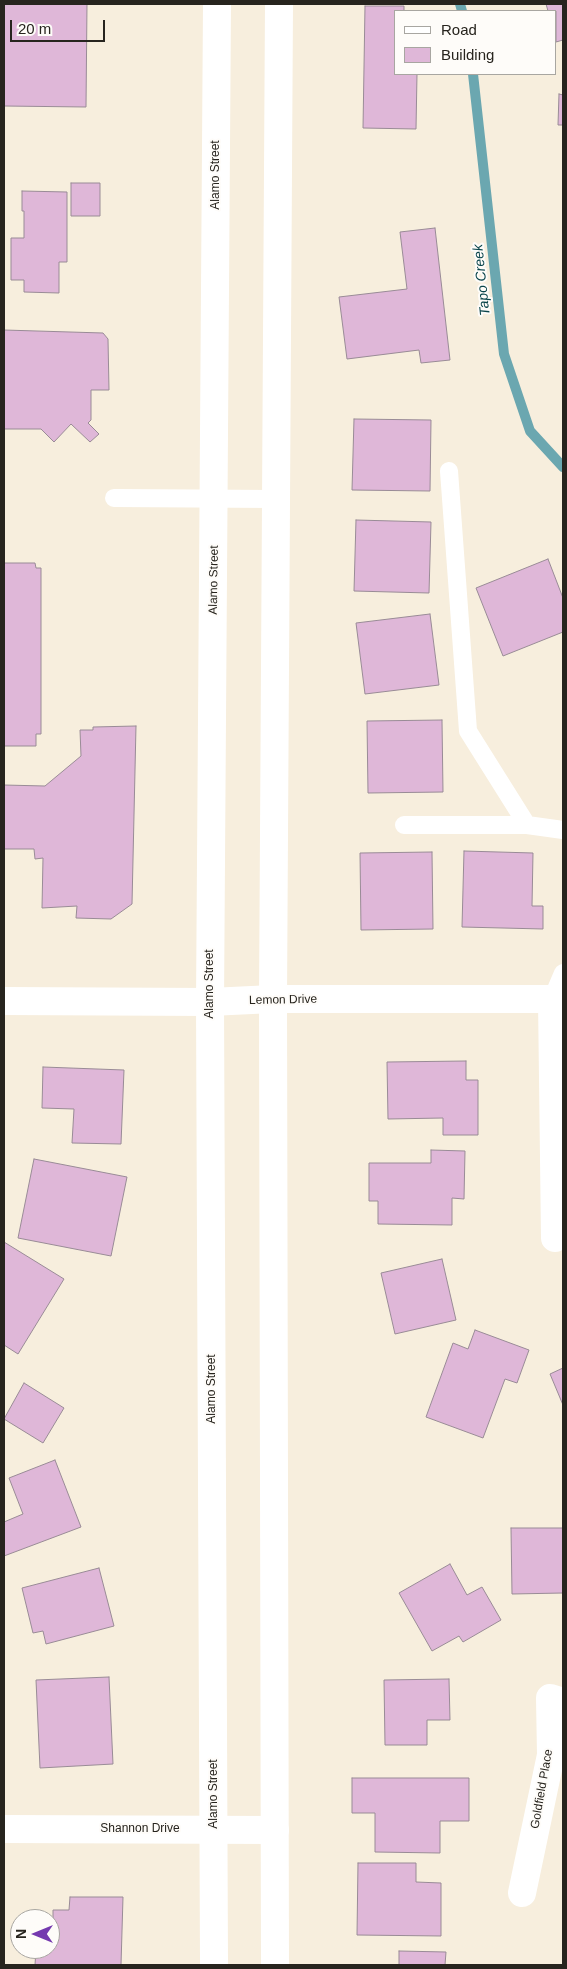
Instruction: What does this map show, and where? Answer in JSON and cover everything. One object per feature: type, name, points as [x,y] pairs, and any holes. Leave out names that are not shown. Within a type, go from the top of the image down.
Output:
[{"type":"main road","name":"Alamo Street","points":[[214,1965],[210,1002],[217,4]]},
{"type":"main road","points":[[275,1965],[273,998],[279,4]]},
{"type":"main road","name":"Lemon Drive","points":[[4,1001],[210,1002],[273,998],[558,999]]},
{"type":"main road","points":[[555,1238],[558,999]]},
{"type":"main road","name":"Goldfield Place","points":[[522,1893],[551,1755],[550,1698],[563,1702]]},
{"type":"main road","name":"Shannon Drive","points":[[4,1829],[275,1830]]},
{"type":"lane","points":[[450,471],[468,731],[527,825]]},
{"type":"lane","points":[[114,498],[276,499]]},
{"type":"lane","points":[[404,825],[527,825],[563,830]]},
{"type":"lane","points":[[558,999],[563,973]]},
{"type":"building","points":[[4,4],[87,4],[86,107],[4,106]]},
{"type":"building","points":[[546,4],[563,4],[563,40],[557,42],[557,10],[548,10]]},
{"type":"building","points":[[365,6],[404,6],[404,10],[394,10],[394,75],[417,75],[416,129],[363,128]]},
{"type":"building","points":[[559,94],[563,95],[563,125],[558,125]]},
{"type":"building","points":[[71,183],[100,183],[100,216],[71,216]]},
{"type":"building","points":[[22,191],[67,192],[67,262],[59,262],[59,293],[24,292],[24,280],[11,280],[11,238],[24,238]]},
{"type":"building","points":[[435,228],[450,360],[421,363],[419,350],[347,359],[339,297],[407,289],[400,232]]},
{"type":"building","points":[[4,330],[103,333],[108,339],[109,390],[91,390],[91,420],[88,423],[99,434],[90,442],[71,424],[54,442],[41,429],[4,429]]},
{"type":"building","points":[[354,419],[431,420],[430,491],[352,490]]},
{"type":"building","points":[[356,520],[431,522],[429,593],[354,591]]},
{"type":"building","points":[[548,559],[563,598],[563,632],[503,656],[476,588]]},
{"type":"building","points":[[4,563],[35,563],[36,568],[41,568],[41,734],[36,734],[36,746],[4,746]]},
{"type":"building","points":[[430,614],[439,685],[365,694],[356,623]]},
{"type":"building","points":[[442,720],[443,792],[368,793],[367,721]]},
{"type":"building","points":[[136,726],[132,904],[111,919],[76,918],[77,906],[42,908],[43,858],[35,859],[34,849],[4,849],[4,785],[45,786],[81,756],[80,730],[93,730],[93,727]]},
{"type":"building","points":[[464,851],[533,853],[532,906],[543,906],[543,929],[462,927]]},
{"type":"building","points":[[432,852],[433,929],[361,930],[360,853]]},
{"type":"building","points":[[466,1061],[466,1080],[478,1080],[478,1135],[443,1135],[443,1118],[388,1119],[387,1062]]},
{"type":"building","points":[[43,1067],[124,1070],[121,1144],[72,1143],[74,1109],[42,1108]]},
{"type":"building","points":[[431,1150],[465,1151],[464,1199],[452,1198],[452,1225],[378,1224],[378,1201],[369,1201],[369,1163],[431,1163]]},
{"type":"building","points":[[34,1159],[127,1177],[111,1256],[18,1238]]},
{"type":"building","points":[[4,1242],[64,1279],[18,1354],[4,1345]]},
{"type":"building","points":[[442,1259],[456,1320],[395,1334],[381,1273]]},
{"type":"building","points":[[475,1330],[529,1350],[517,1383],[505,1379],[483,1438],[426,1417],[453,1343],[468,1349]]},
{"type":"building","points":[[563,1368],[563,1405],[550,1374]]},
{"type":"building","points":[[24,1383],[64,1408],[43,1443],[4,1419]]},
{"type":"building","points":[[55,1460],[81,1527],[4,1556],[4,1522],[23,1514],[9,1478]]},
{"type":"building","points":[[511,1528],[563,1528],[563,1593],[512,1594]]},
{"type":"building","points":[[450,1564],[467,1595],[482,1587],[501,1620],[463,1642],[459,1636],[432,1651],[399,1593]]},
{"type":"building","points":[[99,1568],[114,1626],[46,1644],[43,1631],[33,1633],[22,1588]]},
{"type":"building","points":[[109,1677],[113,1764],[40,1768],[36,1680]]},
{"type":"building","points":[[449,1679],[450,1720],[427,1720],[427,1745],[385,1745],[384,1680]]},
{"type":"building","points":[[352,1778],[469,1778],[469,1821],[440,1821],[440,1853],[375,1852],[375,1813],[352,1813]]},
{"type":"building","points":[[358,1863],[416,1863],[416,1882],[441,1883],[441,1936],[357,1935]]},
{"type":"building","points":[[70,1897],[123,1897],[121,1965],[35,1965],[35,1959],[60,1959],[60,1910],[69,1910]]},
{"type":"building","points":[[399,1951],[446,1952],[445,1965],[399,1965]]},
{"type":"waterway","name":"Tapo Creek","points":[[460,4],[462,10]]},
{"type":"waterway","name":"Tapo Creek","points":[[473,75],[504,354],[530,431],[563,467]]}]
